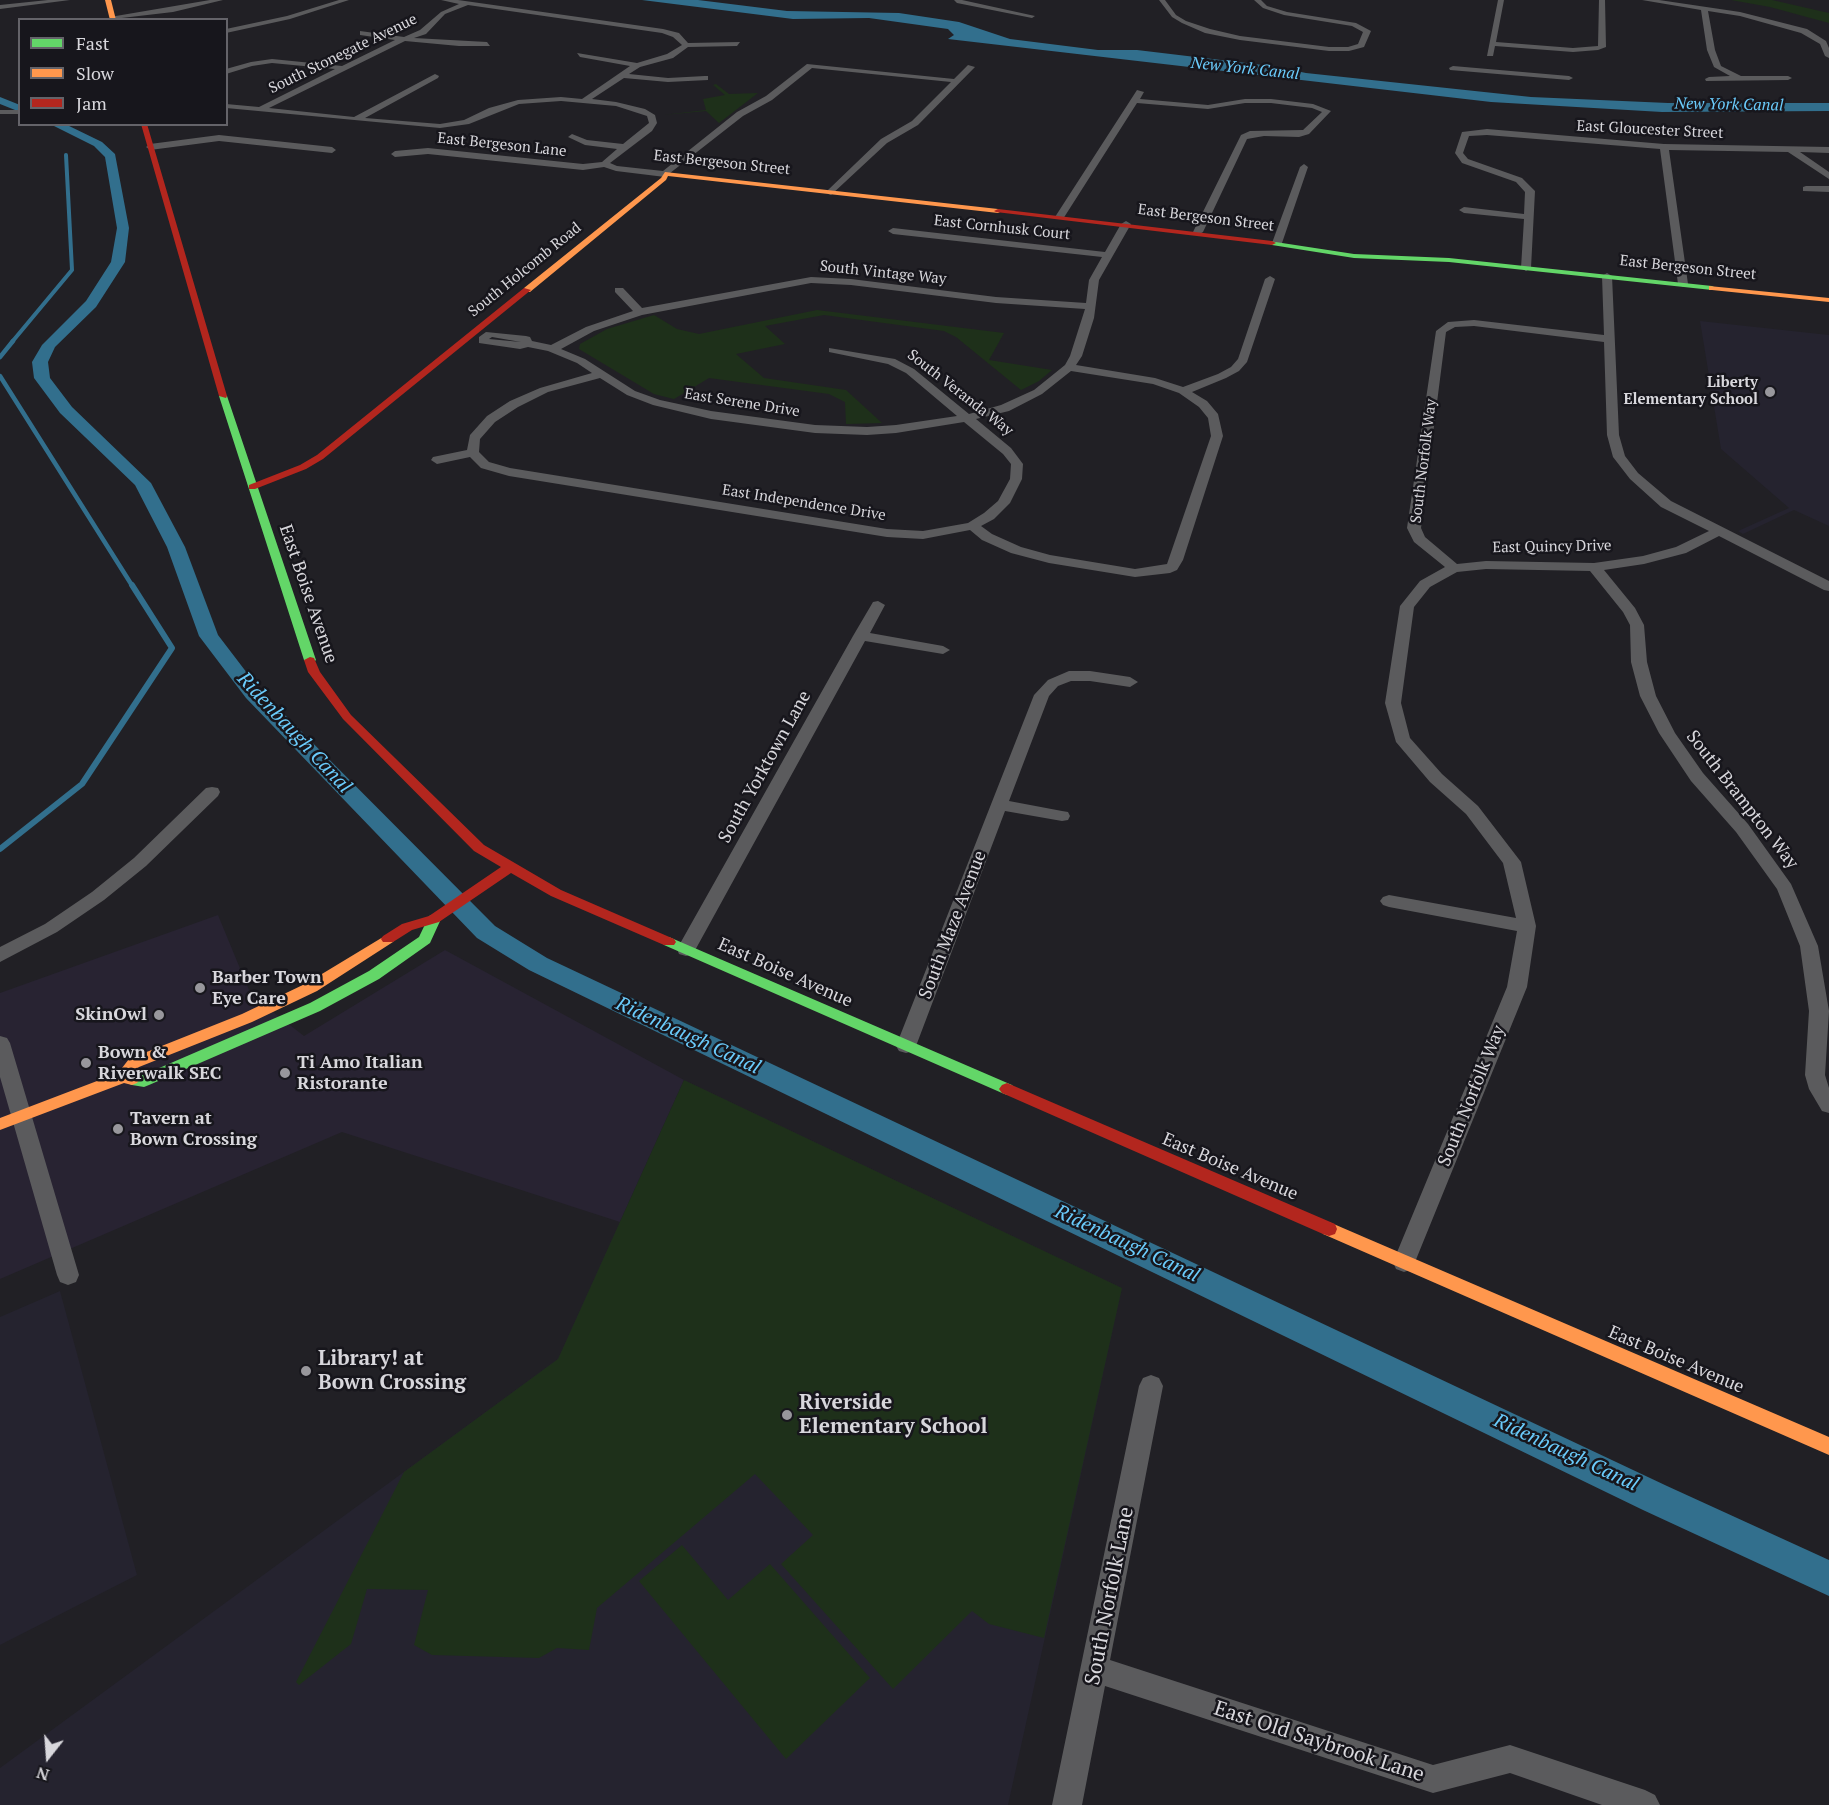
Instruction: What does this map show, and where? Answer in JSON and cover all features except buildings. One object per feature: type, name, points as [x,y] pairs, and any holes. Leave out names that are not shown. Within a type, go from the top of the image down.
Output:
[{"type":"street","points":[[0,7],[67,0]]},
{"type":"street","points":[[108,0],[113,18],[220,0]]},
{"type":"street","points":[[228,32],[288,18],[346,0]]},
{"type":"street","points":[[444,0],[663,31],[676,35],[686,45]]},
{"type":"street","points":[[1162,0],[1179,19],[1208,31],[1252,40],[1329,49],[1349,50],[1361,45],[1366,29],[1354,24],[1286,14],[1265,7],[1257,0]]},
{"type":"street","points":[[1487,71],[1501,0]]},
{"type":"street","points":[[1491,44],[1574,50],[1602,47],[1602,0]]},
{"type":"street","points":[[1645,0],[1740,14],[1804,31],[1822,43],[1826,56]]},
{"type":"street","points":[[957,1],[1032,16]]},
{"type":"street","points":[[990,6],[1005,1]]},
{"type":"street","name":"South Stonegate Avenue","points":[[261,109],[423,32],[443,13],[466,4]]},
{"type":"street","points":[[1704,8],[1711,50],[1718,67],[1740,79]]},
{"type":"street","points":[[363,33],[459,45],[487,44]]},
{"type":"street","points":[[584,101],[637,65],[670,56],[686,45],[737,45]]},
{"type":"street","points":[[580,56],[637,65]]},
{"type":"street","points":[[228,71],[251,64],[272,61],[345,68]]},
{"type":"street","name":"South Holcomb Road","points":[[252,487],[303,467],[320,457],[477,336],[664,179],[665,174],[740,114],[769,98],[810,66],[951,80]]},
{"type":"street","points":[[831,192],[884,141],[915,123],[971,67]]},
{"type":"street","points":[[1569,67],[1569,88]]},
{"type":"street","points":[[1453,68],[1569,78]]},
{"type":"street","points":[[621,75],[668,80],[705,78]]},
{"type":"street","points":[[356,119],[435,76]]},
{"type":"street","points":[[1709,79],[1788,78]]},
{"type":"street","points":[[529,89],[537,100]]},
{"type":"street","points":[[1060,217],[1140,92]]},
{"type":"street","name":"East Bergeson Street","points":[[228,106],[414,125],[455,125],[501,106],[537,100],[584,101],[631,107],[651,115],[653,123],[649,129],[608,159],[605,164],[616,168],[1198,232],[1354,256],[1449,260],[1829,300]]},
{"type":"street","points":[[1136,101],[1208,107],[1245,101],[1265,101],[1324,109],[1326,114],[1306,132],[1288,135],[1250,134],[1244,137],[1198,232]]},
{"type":"street","points":[[0,112],[16,112]]},
{"type":"street","name":"East Boise Avenue","points":[[145,126],[213,366],[314,672],[347,717],[479,848],[552,891],[1829,1446]]},
{"type":"street","name":"East Gloucester Street","points":[[1527,217],[1530,191],[1527,185],[1519,180],[1473,165],[1461,157],[1459,153],[1463,136],[1470,132],[1664,147],[1829,150]]},
{"type":"street","points":[[572,137],[585,142],[624,147]]},
{"type":"street","points":[[150,147],[219,138],[332,150]]},
{"type":"street","points":[[1664,147],[1683,284]]},
{"type":"street","points":[[1791,150],[1829,176]]},
{"type":"street","name":"East Bergeson Lane","points":[[395,154],[428,151],[583,167],[605,164]]},
{"type":"street","points":[[1277,243],[1304,167]]},
{"type":"street","points":[[1806,189],[1829,189]]},
{"type":"street","points":[[1464,210],[1527,217],[1526,268]]},
{"type":"street","points":[[972,526],[987,537],[1016,550],[1049,559],[1136,573],[1165,570],[1172,567],[1176,560],[1217,436],[1214,417],[1203,404],[1183,391],[1155,381],[1069,367],[1076,357],[1089,318],[1094,280],[1126,224]]},
{"type":"street","name":"East Cornhusk Court","points":[[893,231],[1108,255]]},
{"type":"street","points":[[1607,276],[1613,435],[1620,457],[1634,476],[1666,504],[1717,532],[1829,587]]},
{"type":"street","points":[[1183,391],[1228,373],[1243,360],[1270,279]]},
{"type":"street","name":"South Vintage Way","points":[[552,349],[590,329],[640,312],[811,280],[851,282],[996,300],[1090,306]]},
{"type":"street","points":[[619,290],[640,312]]},
{"type":"street","name":"South Norfolk Way","points":[[1404,1262],[1517,987],[1527,926],[1512,862],[1472,810],[1436,777],[1402,739],[1393,702],[1407,606],[1425,584],[1454,568],[1419,539],[1414,528],[1441,331],[1452,324],[1474,323],[1609,339]]},
{"type":"street","name":"East Serene Drive","points":[[477,336],[490,334],[526,339],[527,343],[552,349],[581,361],[631,393],[657,403],[711,415],[781,425],[867,431],[967,418],[1005,408],[1038,392],[1069,367]]},
{"type":"street","name":"South Veranda Way","points":[[833,350],[891,361],[910,371],[1007,451],[1017,464],[1016,479],[1003,503],[989,516],[972,526]]},
{"type":"street","points":[[437,460],[473,453],[474,438],[491,419],[514,404],[544,390],[602,374]]},
{"type":"street","name":"East Independence Drive","points":[[473,453],[485,465],[509,472],[887,533],[922,535],[972,526]]},
{"type":"street","points":[[242,456],[267,465],[302,462],[320,457]]},
{"type":"street","name":"East Quincy Drive","points":[[1454,568],[1486,564],[1594,567],[1644,560],[1681,550],[1717,532]]},
{"type":"street","name":"South Brampton Way","points":[[1594,567],[1630,611],[1637,625],[1639,662],[1648,696],[1667,733],[1697,777],[1742,828],[1785,888],[1809,946],[1819,1011],[1815,1075],[1819,1089],[1829,1104]]},
{"type":"street","name":"South Yorktown Lane","points":[[686,949],[878,605]]},
{"type":"street","points":[[860,636],[943,650]]},
{"type":"street","name":"South Maze Avenue","points":[[906,1046],[1042,695],[1053,683],[1069,676],[1090,676],[1130,682]]},
{"type":"street","points":[[0,955],[51,928],[98,896],[140,862],[212,792]]},
{"type":"street","points":[[999,805],[1062,816]]},
{"type":"street","points":[[0,1124],[123,1077],[134,1063],[248,1018],[312,987],[407,927],[434,919],[473,890],[510,867]]},
{"type":"street","points":[[1389,902],[1527,926]]},
{"type":"street","points":[[123,1077],[144,1081],[315,1007],[374,975],[425,940],[434,919]]},
{"type":"street","points":[[0,1043],[68,1275]]},
{"type":"street","name":"South Norfolk Lane","points":[[1067,1805],[1151,1386]]},
{"type":"street","name":"East Old Saybrook Lane","points":[[1095,1669],[1433,1779],[1510,1759],[1645,1805]]},
{"type":"shaded area","name":"Liberty Elementary School","points":[[1700,321],[1829,335],[1829,526],[1794,510],[1743,534],[1738,531],[1789,508],[1721,449]]},
{"type":"shaded area","points":[[218,915],[251,995],[304,1036],[445,950],[684,1080],[620,1222],[342,1132],[0,1279],[0,993]]},
{"type":"shaded area","name":"Riverside Elementary School","points":[[684,1080],[1122,1288],[1008,1805],[0,1805],[0,1768],[558,1359]]},
{"type":"shaded area","points":[[60,1291],[137,1575],[0,1645],[0,1317]]},
{"type":"green space","points":[[1731,0],[1772,0],[1829,13],[1829,23],[1770,7]]},
{"type":"green space","points":[[716,84],[729,94],[758,93],[719,123],[706,111],[663,115],[706,110],[703,99],[725,95],[713,85]]},
{"type":"green space","points":[[817,310],[1004,333],[989,360],[1052,370],[1039,381],[1021,390],[956,337],[944,331],[824,315],[765,326],[785,344],[736,354],[764,378],[846,390],[882,423],[846,424],[845,402],[829,394],[709,378],[674,399],[654,394],[579,349],[580,344],[607,329],[654,315],[677,329],[699,334]]},
{"type":"green space","points":[[684,1080],[1122,1288],[1044,1638],[989,1624],[972,1611],[893,1689],[781,1564],[813,1535],[755,1474],[597,1608],[589,1650],[557,1648],[539,1658],[432,1655],[414,1645],[428,1590],[367,1589],[351,1644],[299,1685],[296,1682],[404,1472],[558,1359]]},
{"type":"green space","points":[[682,1545],[728,1600],[770,1564],[870,1678],[786,1759],[639,1581]]},
{"type":"water","name":"New York Canal","points":[[642,0],[698,0],[787,11],[899,13],[959,22],[1010,39],[1098,50],[1137,50],[1271,66],[1306,73],[1531,97],[1668,103],[1829,103],[1829,111],[1662,112],[1491,102],[948,39],[954,35],[948,29],[869,18],[793,19]]},
{"type":"waterway","name":"Ridenbaugh Canal","points":[[0,100],[18,108]]},
{"type":"waterway","name":"Ridenbaugh Canal","points":[[59,126],[98,144],[111,156],[123,228],[118,262],[91,304],[49,345],[40,362],[42,378],[66,410],[142,483],[176,547],[209,636],[253,694],[486,932],[538,964],[1655,1498],[1829,1578]]},
{"type":"waterway","points":[[12,342],[72,270],[66,155]]},
{"type":"waterway","points":[[0,357],[13,341]]},
{"type":"waterway","points":[[0,376],[133,587]]},
{"type":"waterway","points":[[0,849],[82,784],[172,648],[132,585]]},
{"type":"traffic: fast","points":[[1272,243],[1354,256],[1449,260],[1712,288]]},
{"type":"traffic: fast","points":[[223,396],[310,660]]},
{"type":"traffic: fast","points":[[132,1079],[144,1081],[315,1007],[374,975],[425,940],[434,919]]},
{"type":"traffic: fast","points":[[669,942],[1007,1089]]},
{"type":"traffic: slow","points":[[108,0],[112,18]]},
{"type":"traffic: slow","points":[[527,290],[664,179],[665,174],[998,211]]},
{"type":"traffic: slow","points":[[1712,288],[1829,300]]},
{"type":"traffic: slow","points":[[132,1079],[123,1077],[134,1063],[247,1018],[312,987],[388,939]]},
{"type":"traffic: slow","points":[[0,1124],[123,1077]]},
{"type":"traffic: slow","points":[[1329,1229],[1829,1446]]},
{"type":"traffic: jam","points":[[145,126],[223,396]]},
{"type":"traffic: jam","points":[[998,211],[1272,243]]},
{"type":"traffic: jam","points":[[252,487],[303,467],[320,457],[527,290]]},
{"type":"traffic: jam","points":[[310,660],[314,672],[347,717],[479,848],[556,893],[669,942]]},
{"type":"traffic: jam","points":[[388,939],[407,927],[434,919],[510,867]]},
{"type":"traffic: jam","points":[[1007,1089],[1329,1229]]},
{"type":"place","name":"Liberty Elementary School","points":[[1770,392]]},
{"type":"place","name":"Barber Town Eye Care","points":[[200,988]]},
{"type":"place","name":"SkinOwl","points":[[159,1015]]},
{"type":"place","name":"Bown & Riverwalk SEC","points":[[86,1063]]},
{"type":"place","name":"Ti Amo Italian Ristorante","points":[[285,1073]]},
{"type":"place","name":"Tavern at Bown Crossing","points":[[118,1129]]},
{"type":"place","name":"Library! at Bown Crossing","points":[[306,1371]]},
{"type":"place","name":"Riverside Elementary School","points":[[787,1415]]}]
